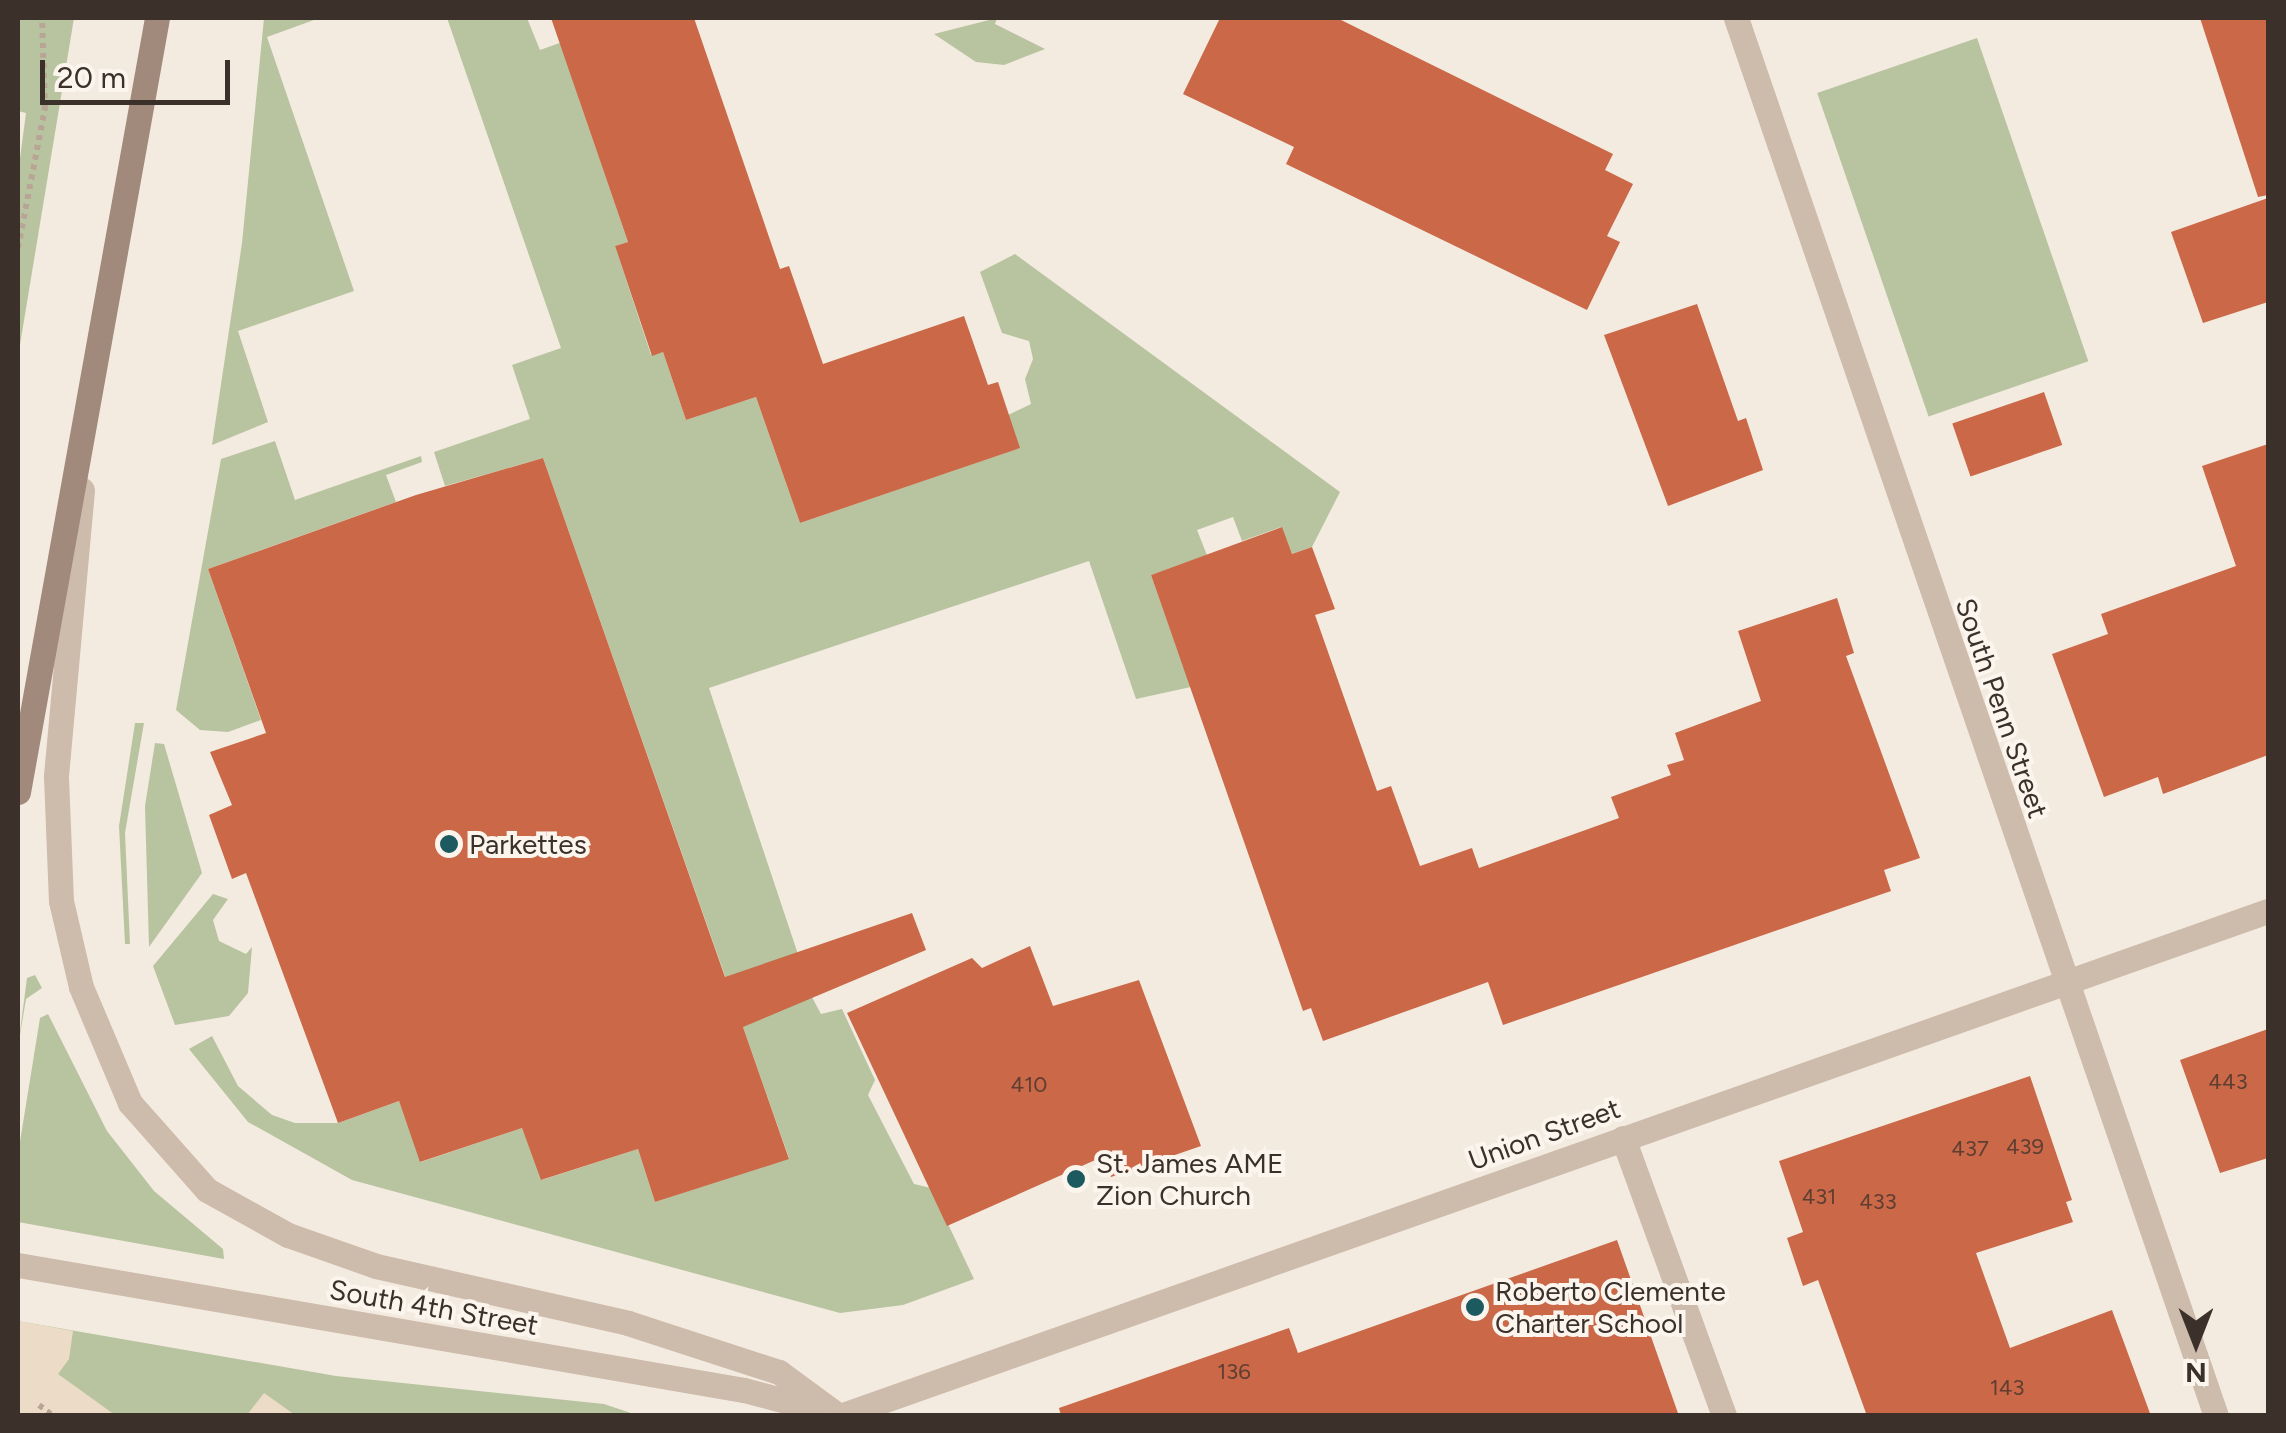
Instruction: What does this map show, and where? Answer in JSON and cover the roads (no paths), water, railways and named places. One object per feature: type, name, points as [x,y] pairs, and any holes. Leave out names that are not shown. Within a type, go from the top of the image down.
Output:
[{"type":"main road","points":[[18,792],[88,420],[157,18]]},
{"type":"street","name":"South Penn Street","points":[[1736,18],[2216,1416]]},
{"type":"street","points":[[88,420],[56,777],[60,900],[81,987],[130,1103],[207,1190],[288,1235],[376,1266],[628,1324],[779,1372],[839,1416]]},
{"type":"street","name":"Union Street","points":[[839,1416],[2268,910]]},
{"type":"street","points":[[1623,1138],[1724,1416]]},
{"type":"street","name":"South 4th Street","points":[[18,1266],[744,1390],[839,1416]]},
{"type":"place","name":"Parkettes","points":[[449,844]]},
{"type":"place","name":"St. James AME Zion Church","points":[[1076,1179]]},
{"type":"place","name":"Roberto Clemente Charter School","points":[[1475,1307]]}]
